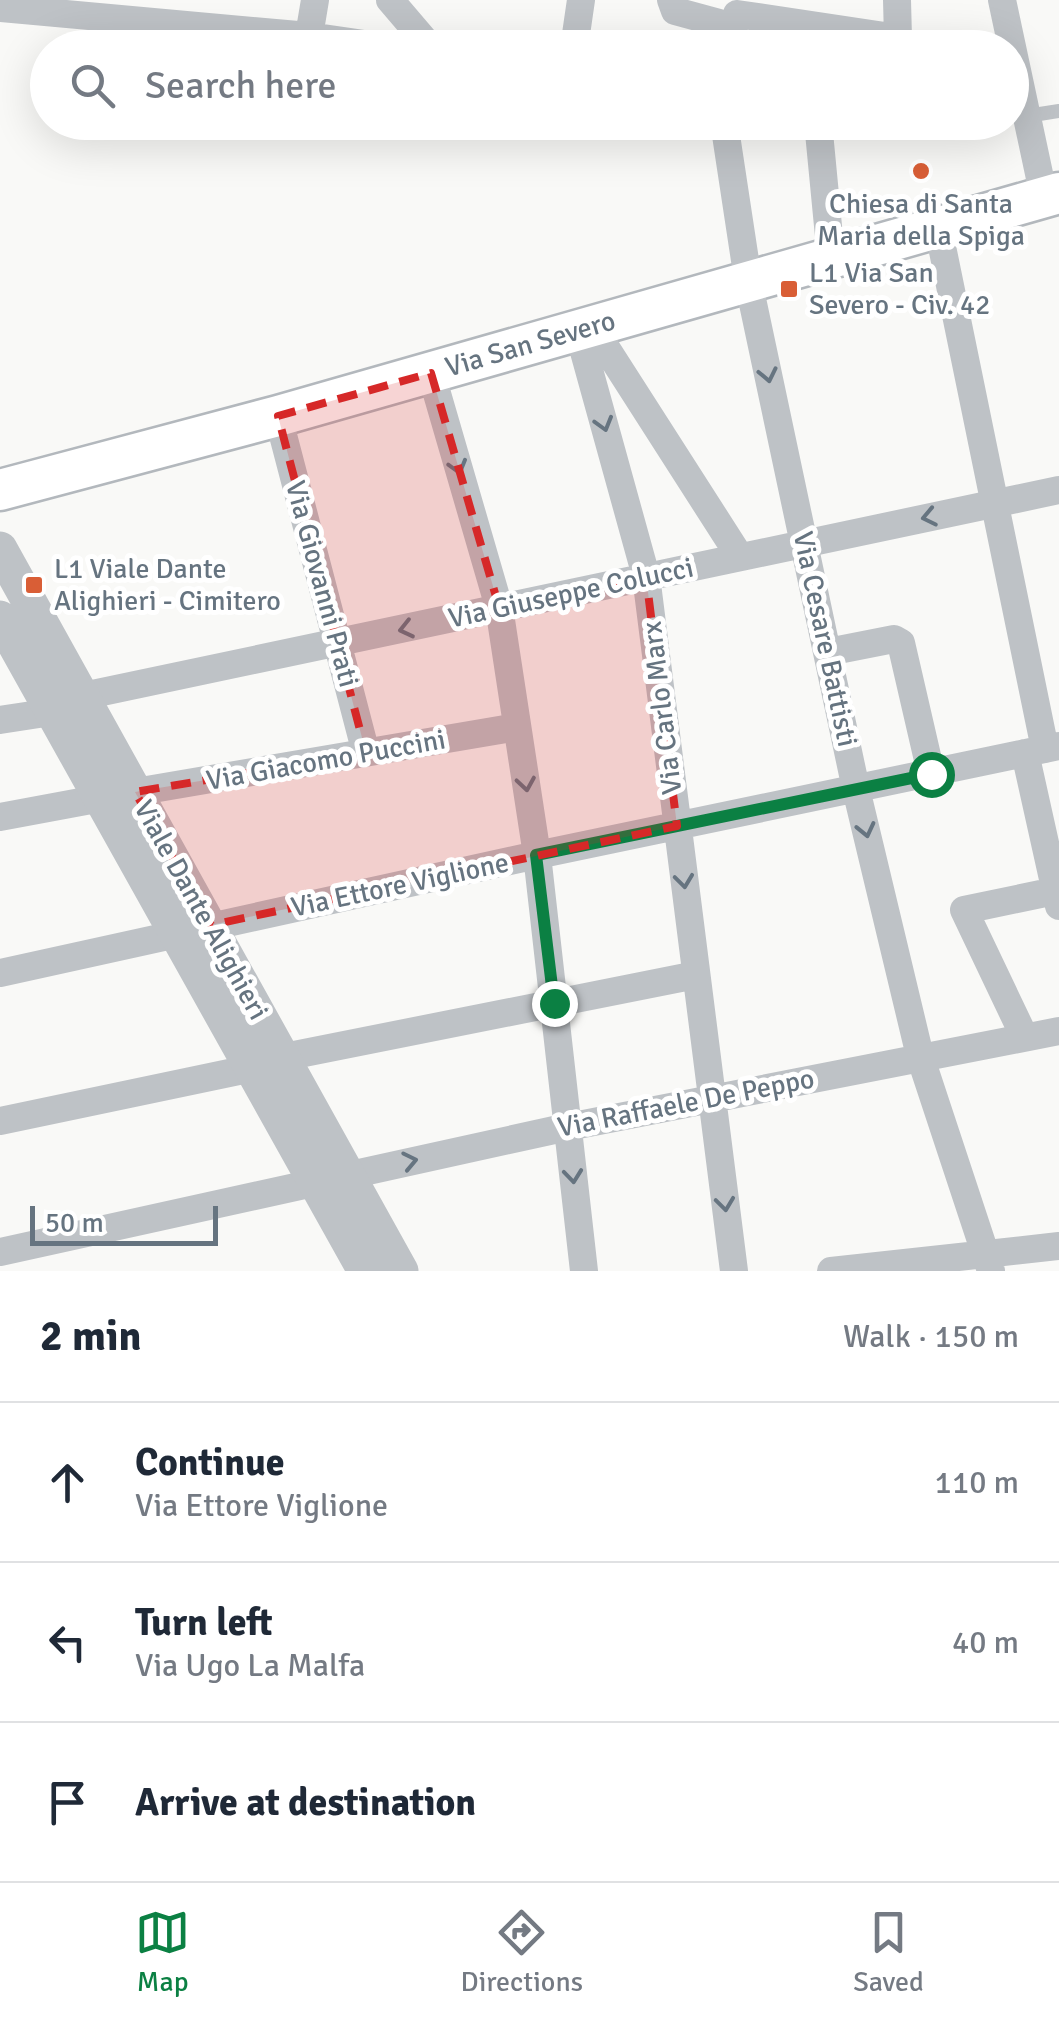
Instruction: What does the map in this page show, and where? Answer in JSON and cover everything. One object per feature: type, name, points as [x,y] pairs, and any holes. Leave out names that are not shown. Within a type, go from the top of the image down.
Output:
[{"type":"main road","name":"Via San Severo","points":[[0,490],[278,416],[938,227],[1054,201]]},
{"type":"street","points":[[310,30],[315,0]]},
{"type":"street","points":[[390,0],[416,30]]},
{"type":"street","points":[[577,30],[581,0]]},
{"type":"street","points":[[671,0],[675,11],[816,30]]},
{"type":"street","points":[[897,0],[898,30]]},
{"type":"street","points":[[1002,0],[1006,30]]},
{"type":"street","points":[[0,8],[114,8],[267,30]]},
{"type":"street","name":"Via Cesare Battisti","points":[[727,140],[748,280],[856,789],[920,1056],[988,1262]]},
{"type":"street","points":[[820,140],[831,257]]},
{"type":"street","points":[[1029,140],[1054,201]]},
{"type":"street","points":[[938,227],[1043,750],[1057,898],[964,910],[1024,1036]]},
{"type":"street","points":[[585,328],[740,556]]},
{"type":"street","name":"Via Carlo Marx","points":[[585,328],[646,576],[734,1271]]},
{"type":"street","points":[[431,373],[498,608],[536,855],[584,1271]]},
{"type":"street","name":"Via Giovanni Prati","points":[[278,416],[366,753]]},
{"type":"street","name":"Via Giuseppe Colucci","points":[[0,720],[498,608],[1059,490]]},
{"type":"street","name":"Viale Dante Alighieri","points":[[0,549],[68,704],[118,795],[332,1178],[401,1271]]},
{"type":"street","name":"Viale Dante Alighieri","points":[[0,618],[68,704]]},
{"type":"street","points":[[828,652],[894,639],[900,643],[931,774]]},
{"type":"street","name":"Via Giacomo Puccini","points":[[0,817],[517,728]]},
{"type":"street","name":"Via Ettore Viglione","points":[[0,973],[536,855],[1043,750]]},
{"type":"street","points":[[0,1121],[696,975]]},
{"type":"street","name":"Via Raffaele De Peppo","points":[[0,1252],[568,1127],[1059,1030]]},
{"type":"street","name":"Viale Dante Alighieri","points":[[332,1178],[365,1271]]},
{"type":"street","points":[[831,1271],[988,1262],[1059,1246]]},
{"type":"lane","points":[[1029,114],[1059,110]]},
{"type":"highlighted area","points":[[431,373],[499,607],[646,576],[677,826],[211,925],[135,792],[366,753],[278,416]]},
{"type":"place","name":"Chiesa di Santa Maria della Spiga","points":[[921,171]]},
{"type":"place","name":"L1 Via San Severo - Civ. 42","points":[[789,289]]},
{"type":"place","name":"L1 Viale Dante Alighieri - Cimitero","points":[[34,585]]},
{"type":"route","points":[[554,1003],[536,855],[931,774]]}]
